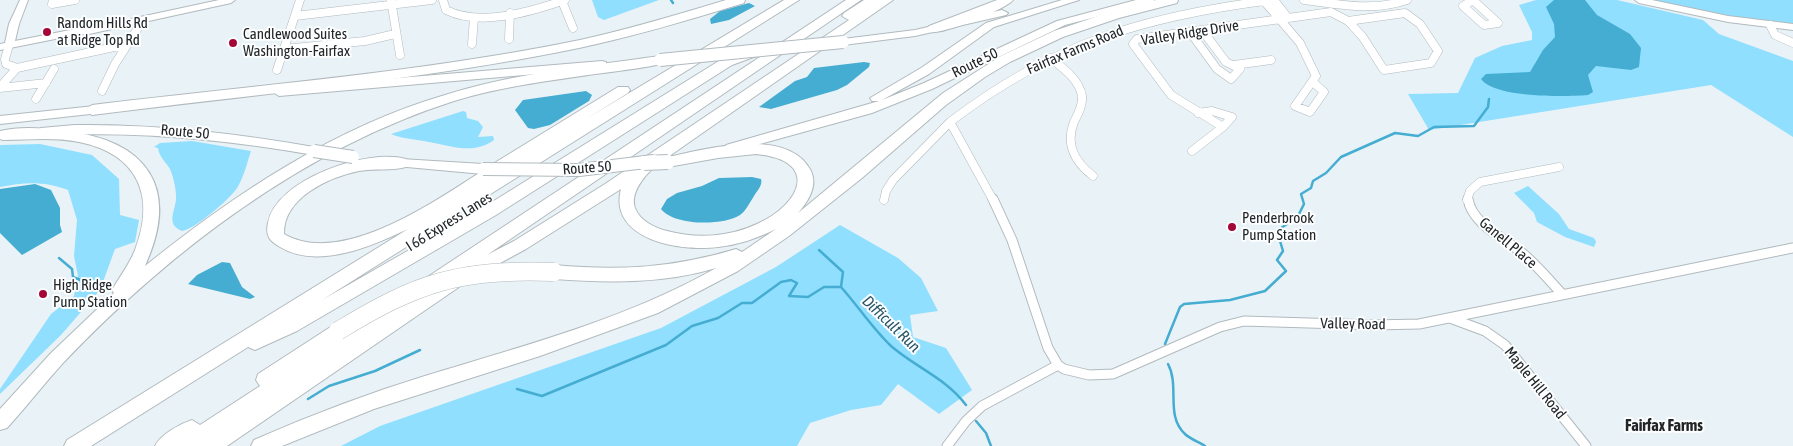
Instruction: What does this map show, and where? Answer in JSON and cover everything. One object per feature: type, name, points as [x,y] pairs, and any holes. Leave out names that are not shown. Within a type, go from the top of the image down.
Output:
[{"type":"highway","points":[[92,110],[383,75],[505,57],[602,38],[739,0]]},
{"type":"highway","points":[[401,164],[357,167],[330,175],[308,186],[281,210],[274,229],[276,237],[291,248],[316,251],[358,242],[406,224],[562,126],[779,0]]},
{"type":"highway","points":[[74,446],[549,149],[793,0]]},
{"type":"highway","name":"I 66 Express Lanes","points":[[93,446],[244,348],[808,0]]},
{"type":"highway","points":[[184,446],[428,286],[856,0]]},
{"type":"highway","points":[[210,446],[872,0]]},
{"type":"highway","points":[[472,270],[520,245],[660,160],[753,149],[774,150],[788,156],[799,164],[805,175],[806,186],[801,199],[789,212],[775,222],[750,234],[710,242],[676,240],[651,233],[632,220],[626,211],[626,193],[634,179],[660,160],[887,0]]},
{"type":"highway","points":[[934,29],[977,14],[1007,0]]},
{"type":"highway","points":[[1030,13],[1072,0]]},
{"type":"highway","points":[[260,446],[306,425],[399,392],[537,350],[653,308],[706,281],[764,246],[831,194],[930,110],[995,65],[1063,32],[1172,0]]},
{"type":"highway","points":[[244,348],[292,326],[490,211],[727,62],[747,54],[768,49]]},
{"type":"highway","points":[[57,358],[140,281],[223,216],[278,177],[339,144],[414,111],[472,92],[660,60]]},
{"type":"highway","points":[[0,422],[128,281],[138,263],[151,224],[152,202],[150,189],[137,166],[126,156],[102,144],[58,134],[1,130]]},
{"type":"highway","points":[[165,446],[338,331],[412,289],[444,279],[496,270],[622,277],[654,275],[695,268],[764,246]]},
{"type":"main road","name":"Route 50","points":[[1,130],[92,110],[843,42],[934,29],[1027,7],[1072,0]]},
{"type":"main road","name":"Route 50","points":[[1,130],[131,128],[217,135],[401,164],[483,170],[579,170],[660,160],[758,142],[835,120],[897,99],[1061,23],[1149,0]]},
{"type":"main road","points":[[758,142],[840,114],[878,97],[925,71],[990,25],[1030,13]]},
{"type":"street","points":[[24,0],[5,46],[6,64],[17,68],[128,44]]},
{"type":"street","points":[[54,0],[52,4],[75,0]]},
{"type":"street","points":[[75,32],[91,26],[204,0]]},
{"type":"street","points":[[5,46],[89,31],[226,0]]},
{"type":"street","points":[[277,70],[300,0]]},
{"type":"street","points":[[295,16],[391,3],[432,0]]},
{"type":"street","points":[[443,0],[443,7],[446,11],[453,15],[474,18],[510,13],[563,1],[573,28]]},
{"type":"street","points":[[1270,0],[1288,18]]},
{"type":"street","points":[[1270,0],[1280,19],[1307,54],[1316,76],[1313,82]]},
{"type":"street","name":"Fairfax Farms Road","points":[[884,200],[886,191],[893,180],[950,122],[1000,86],[1050,58],[1102,36],[1141,23],[1189,12],[1270,0]]},
{"type":"street","points":[[1304,0],[1353,8],[1407,0]]},
{"type":"street","points":[[1473,0],[1479,6],[1498,23],[1484,25],[1463,6],[1473,0]]},
{"type":"street","points":[[1639,0],[1708,16],[1793,27]]},
{"type":"street","points":[[391,3],[400,55]]},
{"type":"street","name":"Valley Ridge Drive","points":[[1223,127],[1171,95],[1133,44],[1137,39],[1331,12],[1340,14],[1348,21]]},
{"type":"street","points":[[509,39],[510,13]]},
{"type":"street","points":[[1404,13],[1412,16],[1438,51],[1436,57],[1431,63],[1384,70],[1348,21],[1404,13]]},
{"type":"street","points":[[472,44],[474,18]]},
{"type":"street","points":[[1770,25],[1775,34],[1793,43]]},
{"type":"street","points":[[102,92],[138,28]]},
{"type":"street","points":[[1190,32],[1216,69],[1231,79],[1240,69],[1226,62],[1202,30]]},
{"type":"street","points":[[284,49],[365,41],[395,34]]},
{"type":"street","points":[[1050,58],[1071,75],[1080,90],[1081,108],[1072,128],[1070,141],[1076,162],[1094,176]]},
{"type":"street","points":[[1234,66],[1272,60]]},
{"type":"street","points":[[0,88],[17,68]]},
{"type":"street","points":[[36,99],[54,69]]},
{"type":"street","points":[[0,88],[46,83]]},
{"type":"street","points":[[1192,151],[1223,127],[1232,117],[1212,111],[1198,113]]},
{"type":"street","points":[[947,446],[966,421],[982,406],[1058,365],[1041,332],[1008,228],[950,122]]},
{"type":"street","name":"Ganell Place","points":[[1558,167],[1480,182],[1472,186],[1467,193],[1468,202],[1477,218],[1522,253],[1562,294]]},
{"type":"street","name":"Valley Road","points":[[1058,365],[1080,373],[1097,376],[1113,374],[1220,327],[1244,321],[1419,324],[1793,248]]},
{"type":"street","name":"Maple Hill Road","points":[[1450,318],[1485,331],[1505,345],[1586,446]]},
{"type":"shaded area","points":[[592,0],[659,0],[604,20],[598,17]]},
{"type":"shaded area","points":[[1536,0],[1617,0],[1703,20],[1719,34],[1793,61],[1793,137],[1711,85],[1429,130],[1408,94],[1458,93],[1475,58],[1502,46],[1532,40],[1532,32],[1519,5]]},
{"type":"shaded area","points":[[1554,0],[1585,0],[1597,15],[1630,34],[1641,48],[1639,67],[1631,70],[1596,66],[1588,75],[1593,92],[1588,95],[1547,96],[1515,93],[1500,90],[1481,79],[1486,74],[1530,72],[1543,50],[1555,37],[1554,24],[1546,7]]},
{"type":"shaded area","points":[[1648,0],[1793,0],[1793,24],[1747,20]]},
{"type":"shaded area","points":[[749,3],[755,6],[729,20],[711,24],[710,19],[720,11]]},
{"type":"shaded area","points":[[864,62],[870,63],[869,67],[847,85],[837,90],[771,109],[759,107],[795,81],[807,77],[814,68]]},
{"type":"shaded area","points":[[586,91],[592,95],[589,101],[550,125],[534,129],[528,128],[515,110],[523,100]]},
{"type":"shaded area","points":[[463,111],[466,112],[467,118],[478,121],[483,127],[478,137],[493,136],[494,140],[478,147],[462,148],[391,134]]},
{"type":"shaded area","points":[[192,141],[251,151],[242,179],[233,193],[203,220],[182,231],[177,228],[172,220],[176,196],[170,169],[158,148],[154,147],[160,143]]},
{"type":"shaded area","points":[[40,144],[92,155],[119,179],[120,215],[139,220],[135,242],[115,249],[100,290],[61,335],[0,394],[0,389],[51,314],[74,296],[78,276],[74,256],[77,220],[68,190],[34,183],[0,187],[0,145]]},
{"type":"shaded area","points":[[752,177],[761,179],[760,186],[744,211],[732,219],[699,223],[676,219],[667,215],[661,209],[667,199],[677,193],[702,186],[719,178]]},
{"type":"shaded area","points":[[35,184],[51,190],[60,208],[62,232],[22,255],[0,233],[0,189]]},
{"type":"shaded area","points":[[1528,186],[1559,214],[1569,229],[1594,238],[1596,242],[1594,247],[1565,237],[1537,222],[1534,213],[1514,193]]},
{"type":"shaded area","points":[[840,225],[898,258],[921,278],[938,311],[910,315],[913,337],[946,348],[972,390],[939,414],[898,384],[881,405],[851,410],[810,423],[797,446],[341,446],[380,426],[661,328],[776,267]]},
{"type":"shaded area","points":[[222,262],[230,263],[242,287],[255,297],[250,299],[188,284],[197,275]]},
{"type":"waterway","points":[[1165,344],[1180,307],[1184,304],[1230,300],[1265,291],[1286,271],[1277,260],[1283,251],[1277,231],[1298,216],[1304,204],[1301,194],[1311,188],[1313,181],[1326,173],[1341,157],[1395,133],[1418,136],[1434,127],[1474,126],[1488,107],[1489,99]]},
{"type":"waterway","name":"Difficult Run","points":[[819,250],[843,272],[841,287]]},
{"type":"waterway","points":[[59,258],[72,269],[73,277],[88,283],[109,286]]},
{"type":"waterway","points":[[517,389],[542,396],[666,345],[692,326],[718,318],[742,303],[752,303],[781,282],[791,280],[797,283],[789,296],[808,297],[824,287],[841,287]]},
{"type":"waterway","name":"Difficult Run","points":[[841,287],[891,346],[949,387],[966,405]]},
{"type":"waterway","points":[[308,399],[329,386],[375,371],[420,350]]},
{"type":"waterway","points":[[1168,364],[1173,382],[1174,410],[1179,427],[1187,436],[1205,446]]},
{"type":"waterway","name":"Difficult Run","points":[[976,421],[986,433],[991,446]]},
{"type":"place","name":"Random Hills Rd at Ridge Top Rd","points":[[47,32]]},
{"type":"place","name":"Candlewood Suites Washington-Fairfax","points":[[233,43]]},
{"type":"place","name":"Penderbrook Pump Station","points":[[1232,227]]},
{"type":"place","name":"High Ridge Pump Station","points":[[43,294]]},
{"type":"district","name":"Fairfax Farms","points":[[1664,426]]}]
